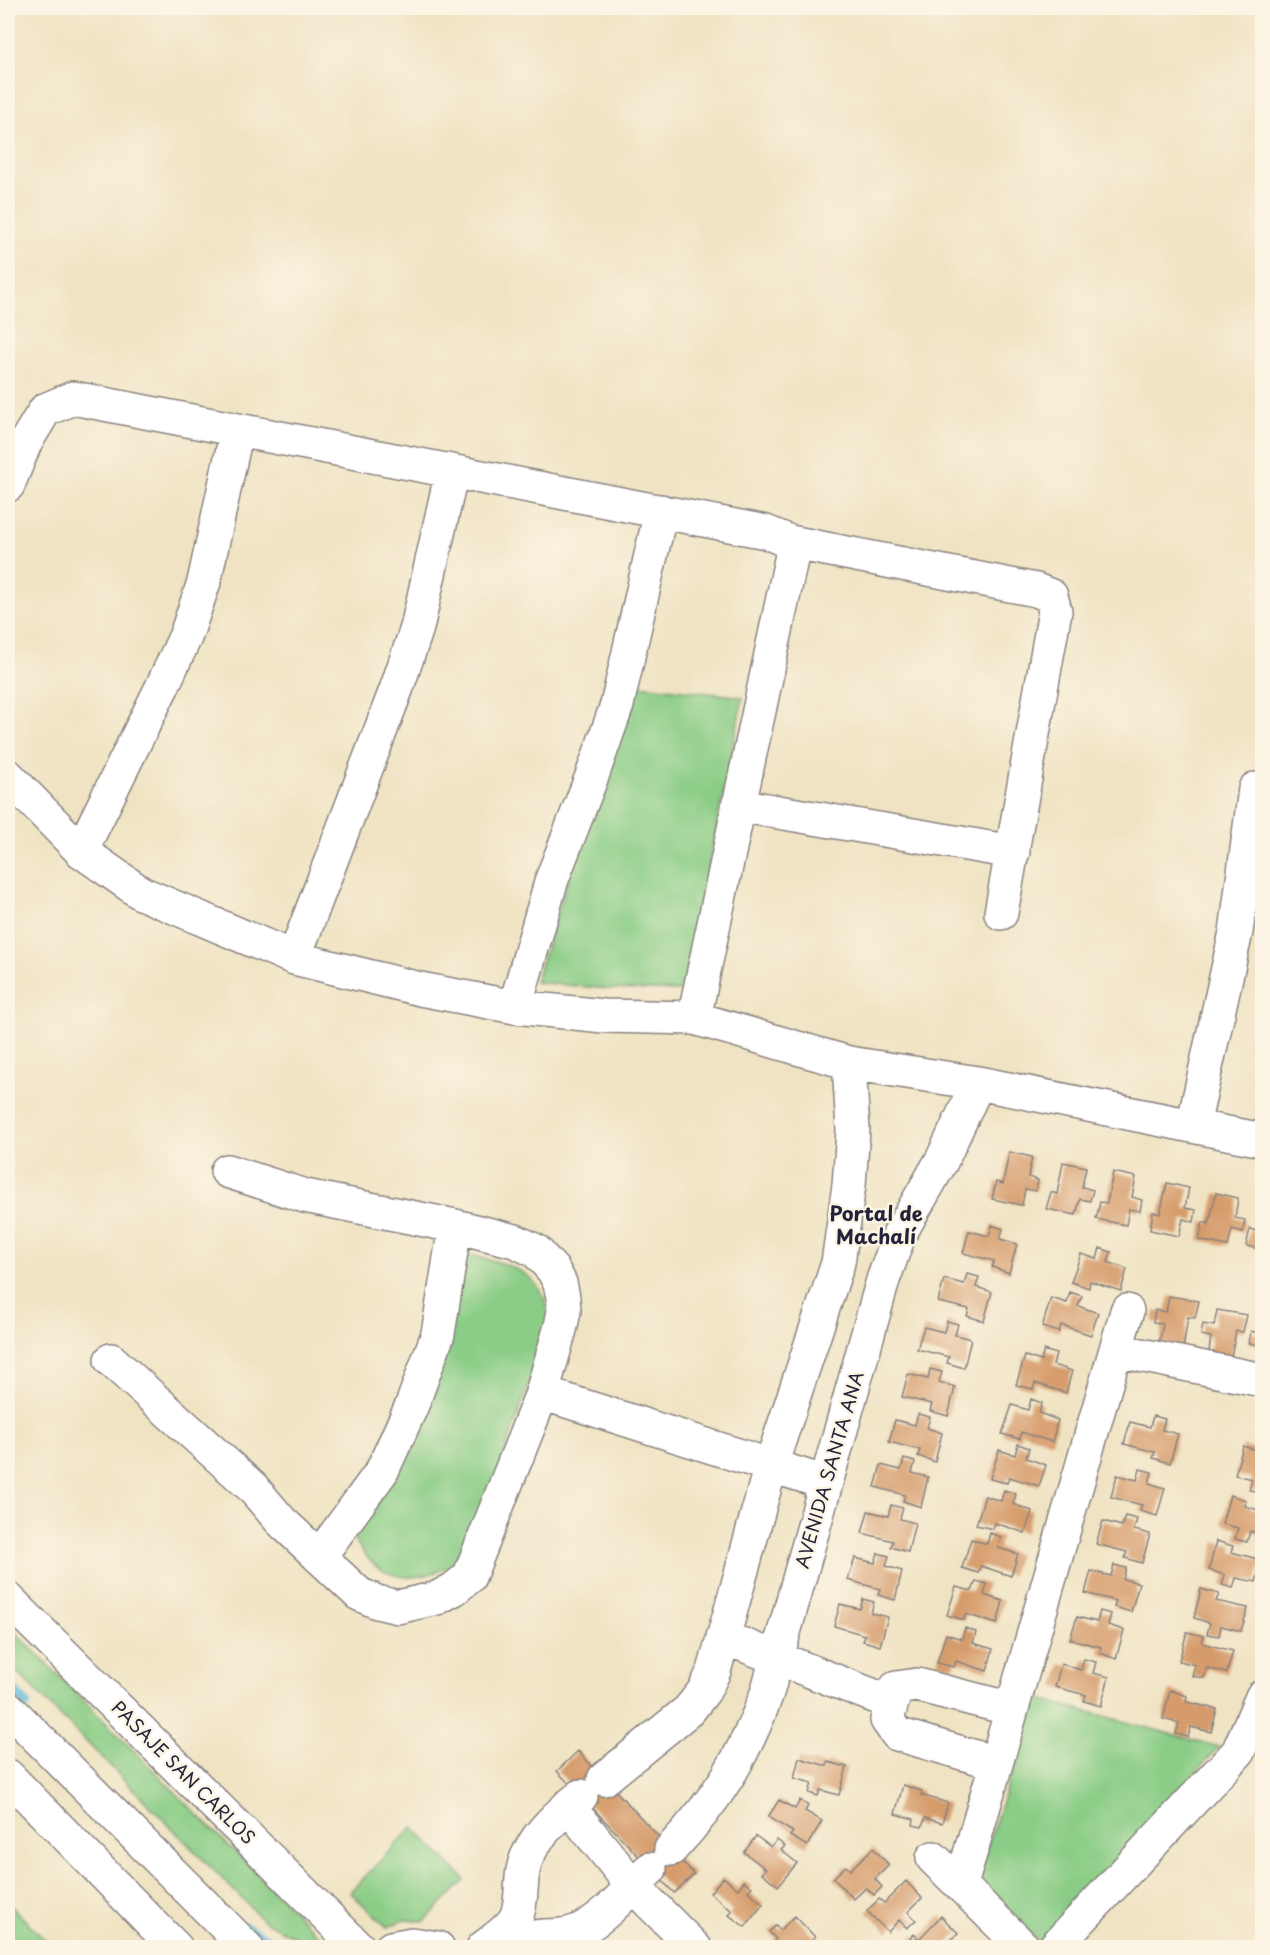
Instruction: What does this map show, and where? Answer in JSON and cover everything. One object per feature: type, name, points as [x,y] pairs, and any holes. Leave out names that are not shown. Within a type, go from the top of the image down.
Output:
[{"type":"street","points":[[8,485],[25,443],[45,410],[73,398],[766,532],[790,542],[1036,590],[1051,596],[1055,611],[1001,913]]},
{"type":"street","points":[[81,851],[186,635],[204,582],[237,430]]},
{"type":"street","points":[[294,958],[396,690],[417,628],[452,471]]},
{"type":"street","points":[[515,1007],[552,879],[617,705],[661,511]]},
{"type":"street","points":[[694,1018],[792,555],[790,542]]},
{"type":"street","points":[[8,777],[81,851],[141,893],[294,958],[420,989],[515,1007],[604,1016],[694,1018],[849,1063],[978,1083],[1263,1140]]},
{"type":"street","points":[[1193,1126],[1249,929],[1255,789]]},
{"type":"street","points":[[738,805],[1012,852]]},
{"type":"street","points":[[483,1947],[507,1928],[517,1916],[520,1876],[527,1855],[538,1838],[584,1793],[689,1710],[704,1691],[714,1671],[771,1465],[838,1263],[849,1185],[853,1130],[849,1063]]},
{"type":"street","name":"AVENIDA SANTA ANA","points":[[513,1947],[539,1935],[557,1936],[579,1931],[616,1903],[696,1822],[718,1794],[737,1762],[754,1728],[767,1693],[883,1280],[900,1233],[942,1160],[978,1083]]},
{"type":"street","points":[[111,1360],[252,1487],[281,1521],[359,1594],[377,1602],[398,1607],[437,1598],[454,1589],[469,1577],[542,1393],[564,1311],[560,1283],[553,1270],[536,1251],[515,1241],[455,1226],[305,1196],[227,1171]]},
{"type":"street","points":[[319,1557],[382,1471],[412,1405],[438,1334],[455,1226]]},
{"type":"street","points":[[961,1885],[1127,1311]]},
{"type":"street","points":[[1116,1350],[1263,1380]]},
{"type":"street","points":[[542,1393],[826,1483]]},
{"type":"street","name":"PASAJE SAN CARLOS","points":[[8,1599],[359,1947]]},
{"type":"street","points":[[723,1636],[892,1703]]},
{"type":"street","points":[[996,1763],[897,1734],[887,1720],[896,1688],[917,1685],[1012,1709]]},
{"type":"street","points":[[1054,1947],[1238,1752],[1263,1697]]},
{"type":"street","points":[[8,1708],[247,1947]]},
{"type":"street","points":[[8,1776],[176,1947]]},
{"type":"street","points":[[584,1793],[651,1868],[695,1947]]},
{"type":"street","points":[[933,1858],[1024,1947]]},
{"type":"street","points":[[391,1947],[412,1944],[438,1947]]},
{"type":"green space","points":[[631,684],[743,697],[683,991],[608,989],[535,982]]},
{"type":"green space","points":[[457,1252],[507,1265],[532,1280],[541,1291],[547,1306],[550,1326],[469,1552],[437,1572],[413,1577],[401,1576],[389,1573],[373,1564],[348,1530]]},
{"type":"green space","points":[[8,1625],[330,1947],[314,1947],[265,1922],[8,1663]]},
{"type":"green space","points":[[1036,1698],[1219,1747],[1039,1942],[976,1881]]},
{"type":"green space","points":[[413,1827],[465,1880],[425,1921],[404,1920],[387,1927],[350,1892]]},
{"type":"green space","points":[[8,1903],[52,1947],[8,1947]]},
{"type":"building","points":[[1009,1152],[1032,1157],[1028,1177],[1038,1180],[1036,1191],[1025,1189],[1022,1205],[992,1199],[996,1182],[1003,1184]]},
{"type":"building","points":[[1063,1162],[1086,1167],[1082,1187],[1093,1190],[1090,1201],[1080,1199],[1076,1215],[1046,1209],[1051,1192],[1057,1194]]},
{"type":"building","points":[[1113,1172],[1136,1177],[1132,1197],[1142,1200],[1140,1211],[1129,1209],[1126,1225],[1096,1219],[1100,1202],[1107,1203]]},
{"type":"building","points":[[1167,1183],[1189,1188],[1185,1208],[1196,1210],[1194,1222],[1183,1219],[1179,1236],[1150,1230],[1153,1212],[1160,1214]]},
{"type":"building","points":[[1216,1193],[1238,1198],[1235,1218],[1245,1220],[1243,1232],[1232,1229],[1228,1246],[1199,1240],[1203,1222],[1209,1224]]},
{"type":"building","points":[[1262,1206],[1262,1249],[1246,1246],[1250,1229],[1256,1231]]},
{"type":"building","points":[[992,1225],[1003,1229],[1000,1239],[1017,1244],[1009,1273],[992,1267],[994,1261],[963,1253],[969,1231],[989,1236]]},
{"type":"building","points":[[1100,1248],[1111,1252],[1108,1262],[1127,1269],[1121,1291],[1090,1281],[1089,1288],[1071,1282],[1081,1254],[1097,1259]]},
{"type":"building","points":[[967,1274],[979,1277],[976,1287],[992,1292],[984,1321],[967,1316],[969,1309],[938,1302],[944,1279],[964,1284]]},
{"type":"building","points":[[1070,1292],[1082,1296],[1078,1306],[1098,1313],[1091,1335],[1061,1325],[1059,1332],[1042,1327],[1051,1298],[1067,1303]]},
{"type":"building","points":[[1169,1296],[1199,1301],[1195,1318],[1188,1317],[1183,1349],[1159,1344],[1163,1324],[1153,1322],[1155,1310],[1166,1312]]},
{"type":"building","points":[[1217,1310],[1247,1315],[1243,1332],[1236,1331],[1230,1362],[1208,1358],[1211,1337],[1201,1335],[1203,1324],[1214,1326]]},
{"type":"building","points":[[947,1321],[958,1324],[955,1335],[971,1339],[964,1368],[947,1363],[949,1357],[917,1349],[924,1327],[944,1332]]},
{"type":"building","points":[[1251,1331],[1262,1334],[1262,1367],[1256,1365],[1260,1345],[1249,1343]]},
{"type":"building","points":[[1044,1350],[1056,1354],[1053,1365],[1072,1371],[1066,1393],[1035,1383],[1033,1389],[1016,1385],[1025,1356],[1041,1361]]},
{"type":"building","points":[[930,1369],[942,1372],[939,1382],[955,1387],[948,1416],[930,1411],[932,1404],[902,1397],[908,1374],[928,1379]]},
{"type":"building","points":[[1031,1399],[1042,1403],[1039,1413],[1058,1420],[1052,1442],[1021,1432],[1020,1439],[1002,1434],[1012,1405],[1028,1410]]},
{"type":"building","points":[[918,1414],[930,1417],[927,1428],[942,1433],[935,1462],[918,1456],[920,1450],[889,1442],[895,1420],[915,1425]]},
{"type":"building","points":[[1153,1416],[1165,1419],[1162,1430],[1178,1434],[1170,1463],[1153,1458],[1155,1452],[1124,1444],[1130,1422],[1150,1427]]},
{"type":"building","points":[[1018,1444],[1029,1448],[1026,1458],[1046,1465],[1039,1486],[1009,1477],[1007,1483],[990,1479],[999,1450],[1015,1455]]},
{"type":"building","points":[[1243,1446],[1260,1451],[1258,1457],[1262,1458],[1262,1483],[1260,1492],[1249,1490],[1252,1479],[1235,1475]]},
{"type":"building","points":[[904,1459],[915,1462],[912,1473],[928,1477],[921,1507],[903,1501],[905,1495],[875,1487],[881,1465],[901,1470]]},
{"type":"building","points":[[1140,1469],[1152,1472],[1149,1483],[1165,1488],[1157,1516],[1140,1511],[1142,1505],[1111,1497],[1117,1475],[1137,1480]]},
{"type":"building","points":[[1004,1490],[1016,1494],[1013,1504],[1032,1511],[1025,1533],[995,1523],[993,1529],[976,1525],[985,1496],[1001,1501]]},
{"type":"building","points":[[1230,1495],[1246,1500],[1245,1506],[1262,1511],[1262,1535],[1250,1531],[1247,1542],[1235,1539],[1238,1528],[1222,1524]]},
{"type":"building","points":[[891,1505],[903,1508],[900,1519],[915,1523],[908,1552],[891,1547],[893,1541],[862,1533],[868,1511],[888,1516]]},
{"type":"building","points":[[1125,1516],[1137,1519],[1134,1530],[1150,1534],[1142,1563],[1125,1558],[1127,1552],[1096,1544],[1103,1521],[1122,1526]]},
{"type":"building","points":[[990,1533],[1001,1537],[998,1548],[1018,1554],[1011,1576],[981,1566],[978,1573],[962,1568],[971,1539],[987,1544]]},
{"type":"building","points":[[1216,1541],[1233,1546],[1231,1552],[1262,1560],[1256,1582],[1236,1578],[1233,1588],[1222,1585],[1225,1575],[1209,1570]]},
{"type":"building","points":[[878,1553],[889,1556],[886,1566],[902,1571],[895,1600],[878,1595],[880,1589],[848,1580],[855,1558],[875,1563]]},
{"type":"building","points":[[1114,1565],[1126,1568],[1123,1579],[1139,1583],[1131,1612],[1114,1607],[1116,1601],[1085,1593],[1091,1571],[1111,1576]]},
{"type":"building","points":[[976,1581],[987,1584],[984,1595],[1003,1601],[997,1624],[966,1614],[964,1620],[947,1615],[956,1587],[972,1591]]},
{"type":"building","points":[[1201,1589],[1219,1594],[1216,1601],[1248,1608],[1241,1631],[1221,1626],[1219,1636],[1207,1634],[1210,1623],[1194,1618]]},
{"type":"building","points":[[863,1599],[874,1602],[871,1613],[888,1617],[880,1646],[863,1641],[865,1635],[834,1626],[840,1604],[860,1609]]},
{"type":"building","points":[[1100,1611],[1111,1614],[1108,1625],[1124,1630],[1116,1659],[1100,1653],[1101,1647],[1070,1639],[1077,1617],[1097,1622]]},
{"type":"building","points":[[965,1628],[976,1632],[973,1643],[993,1649],[987,1671],[956,1661],[954,1667],[937,1663],[946,1634],[962,1639]]},
{"type":"building","points":[[1187,1632],[1204,1636],[1202,1643],[1233,1651],[1227,1673],[1207,1668],[1204,1678],[1192,1676],[1195,1665],[1179,1661]]},
{"type":"building","points":[[1084,1659],[1096,1662],[1093,1673],[1109,1677],[1101,1706],[1084,1701],[1086,1695],[1055,1687],[1061,1664],[1081,1670]]},
{"type":"building","points":[[1170,1690],[1187,1696],[1186,1702],[1217,1709],[1211,1732],[1191,1727],[1188,1737],[1176,1734],[1179,1723],[1163,1719]]},
{"type":"building","points":[[578,1751],[694,1874],[674,1893],[557,1771]]},
{"type":"building","points":[[799,1758],[827,1766],[828,1762],[847,1767],[839,1795],[820,1790],[818,1796],[809,1793],[812,1783],[794,1778]]},
{"type":"building","points":[[903,1785],[922,1791],[921,1795],[948,1803],[942,1823],[925,1818],[922,1827],[913,1825],[914,1819],[895,1814]]},
{"type":"building","points":[[779,1800],[795,1809],[800,1800],[808,1806],[805,1811],[822,1821],[807,1846],[790,1836],[793,1832],[768,1817]]},
{"type":"building","points":[[756,1836],[771,1847],[777,1840],[785,1846],[781,1850],[797,1863],[778,1886],[762,1873],[766,1869],[744,1852]]},
{"type":"building","points":[[873,1848],[889,1865],[875,1879],[882,1887],[874,1895],[866,1888],[854,1899],[833,1878],[846,1866],[850,1870]]},
{"type":"building","points":[[723,1877],[738,1889],[744,1881],[752,1887],[748,1891],[763,1904],[745,1927],[729,1915],[732,1911],[710,1893]]},
{"type":"building","points":[[906,1881],[922,1898],[908,1912],[916,1920],[907,1928],[899,1920],[888,1932],[867,1911],[879,1899],[884,1903]]},
{"type":"building","points":[[795,1916],[815,1937],[804,1948],[768,1948],[776,1939],[769,1932],[776,1925],[780,1930]]},
{"type":"building","points":[[941,1916],[958,1933],[943,1948],[902,1946],[914,1934],[919,1939]]},
{"type":"waterway","points":[[8,1685],[26,1704]]},
{"type":"waterway","points":[[244,1927],[284,1948]]},
{"type":"district","name":"Portal de Machalí","points":[[876,1226]]}]
